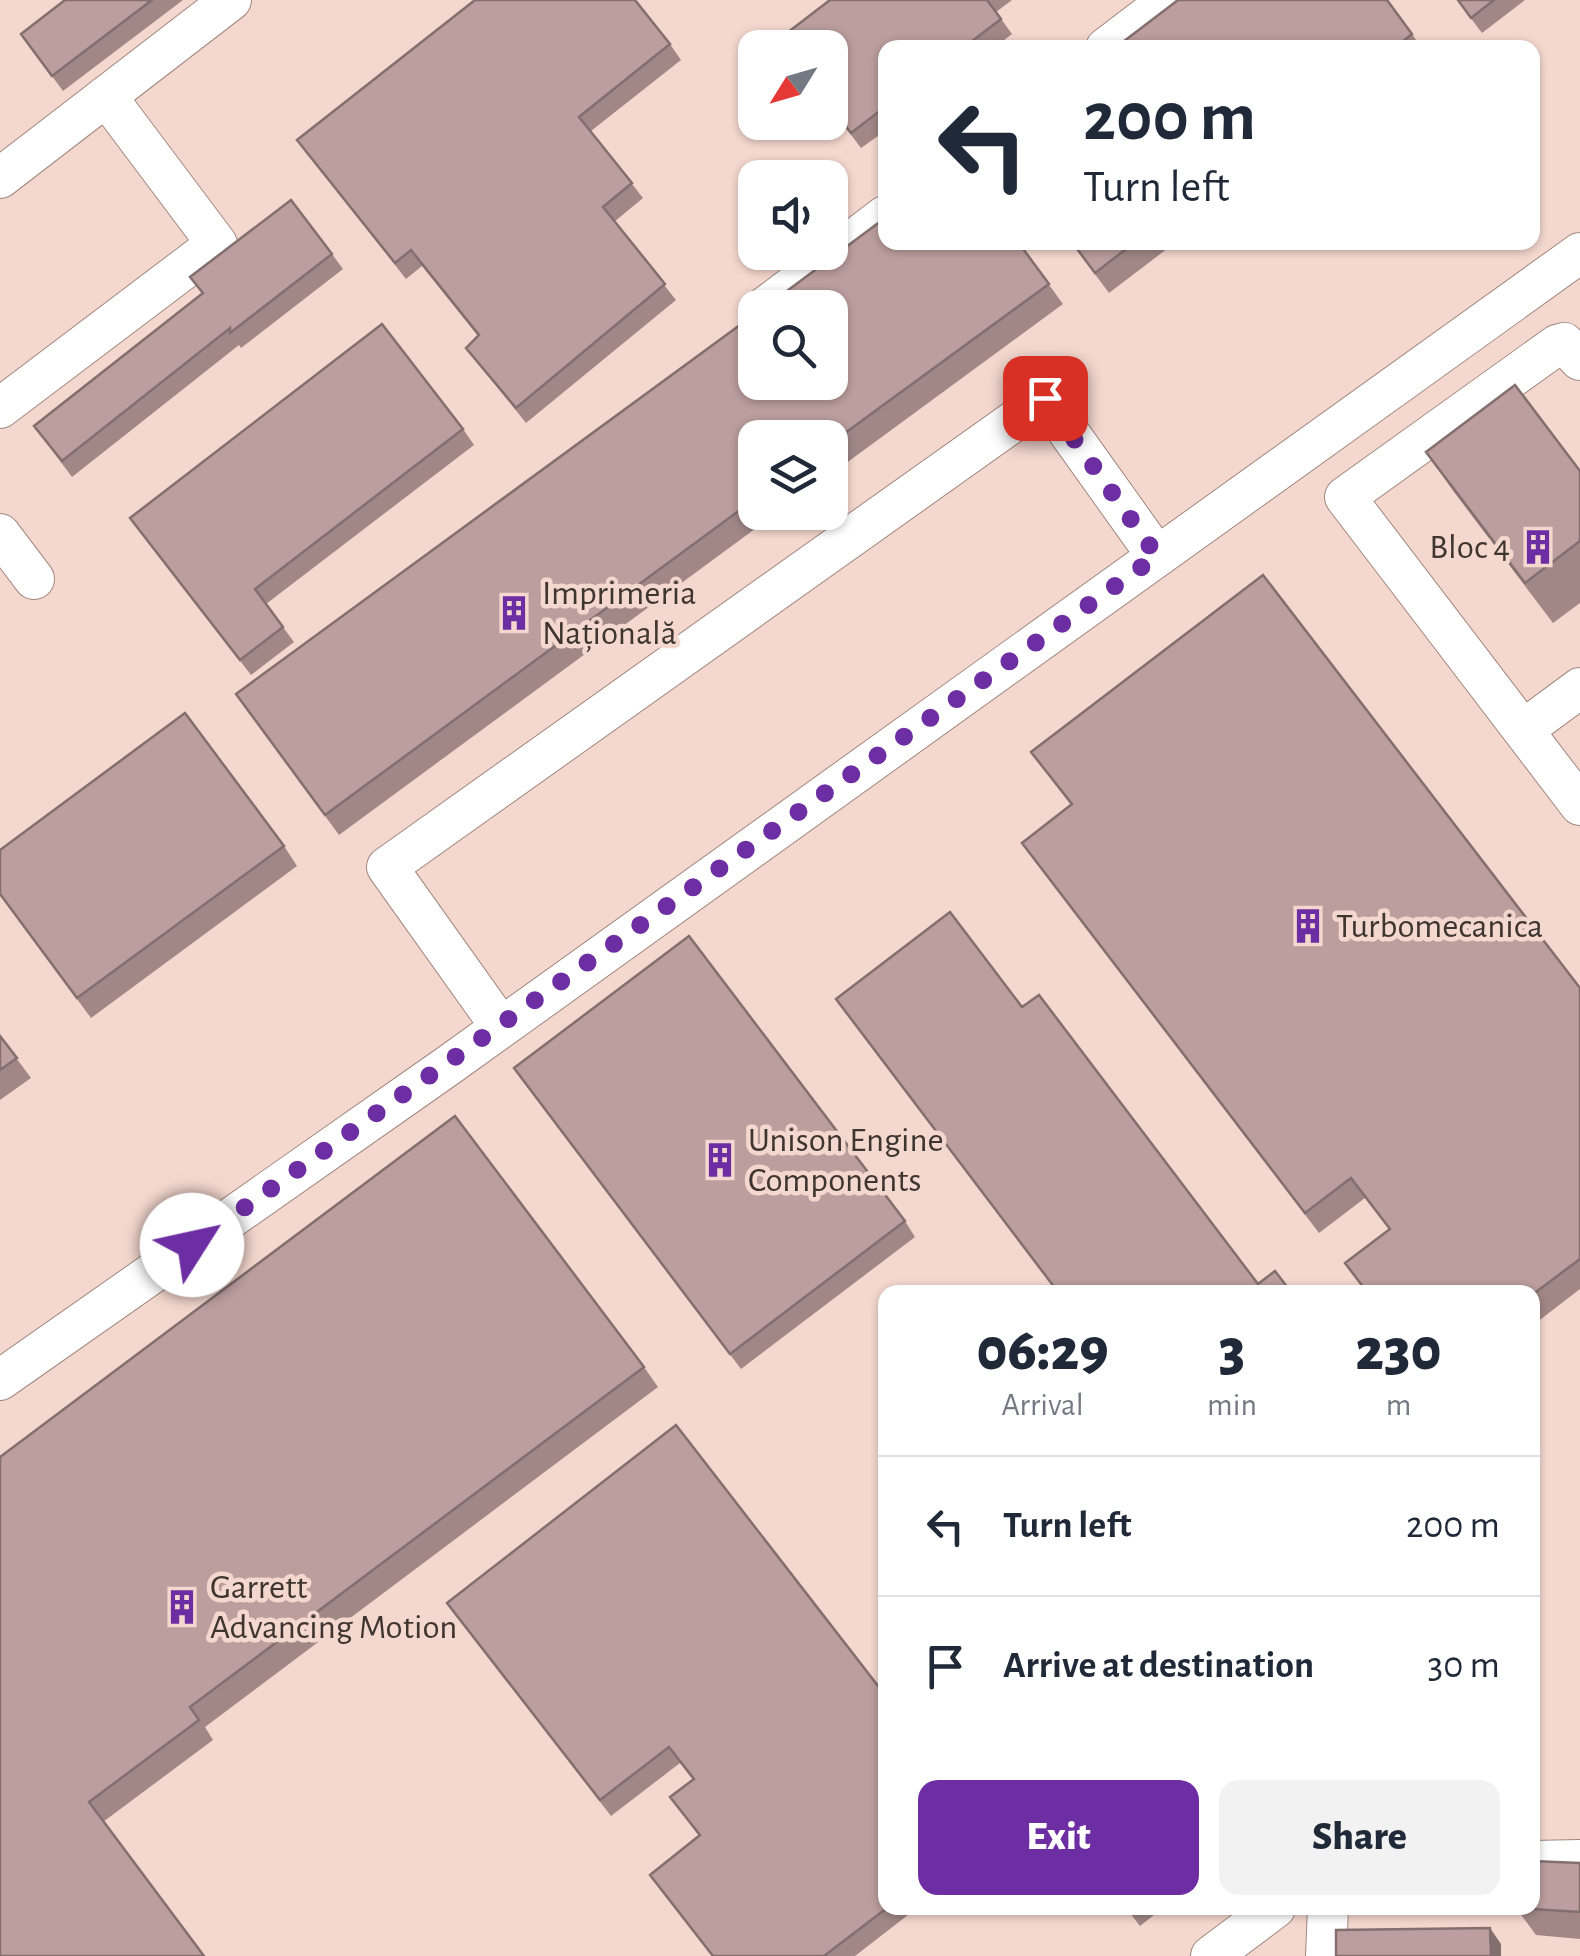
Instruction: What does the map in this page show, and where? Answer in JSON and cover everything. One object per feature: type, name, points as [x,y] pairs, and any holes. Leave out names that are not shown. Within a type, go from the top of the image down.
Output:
[{"type":"street","points":[[0,178],[230,0]]},
{"type":"street","points":[[1116,40],[1169,0]]},
{"type":"street","points":[[0,408],[217,244],[106,96]]},
{"type":"street","points":[[787,290],[878,221]]},
{"type":"street","points":[[0,1380],[501,1028],[1580,253]]},
{"type":"street","points":[[1580,360],[1564,343],[1557,344],[1346,497],[1580,805]]},
{"type":"street","points":[[501,1028],[386,867],[1045,398],[1157,556]]},
{"type":"street","points":[[0,534],[34,579]]},
{"type":"street","points":[[1523,730],[1580,688]]},
{"type":"street","points":[[1540,1861],[1580,1860]]},
{"type":"street","points":[[1210,1956],[1265,1915]]},
{"type":"street","points":[[1326,1956],[1328,1915]]},
{"type":"building","points":[[65,0],[152,0],[52,76],[21,34]]},
{"type":"building","points":[[475,0],[635,0],[670,44],[579,117],[632,183],[603,207],[665,284],[516,408],[466,348],[479,335],[411,250],[395,263],[297,140]]},
{"type":"building","points":[[830,0],[987,0],[1001,19],[973,40],[878,40],[878,112],[851,133],[848,30],[791,30]]},
{"type":"building","points":[[1178,0],[1387,0],[1412,34],[1405,40],[1126,40]]},
{"type":"building","points":[[1458,0],[1494,0],[1471,18]]},
{"type":"building","points":[[291,200],[332,254],[230,333],[230,328],[62,461],[34,426],[203,293],[190,277]]},
{"type":"building","name":"Imprimeria Națională","points":[[878,223],[878,250],[1024,250],[1049,284],[848,431],[848,420],[738,420],[738,511],[325,815],[236,694],[738,326],[738,400],[848,400],[848,290],[788,290],[815,270],[848,270],[848,246]]},
{"type":"building","points":[[1078,250],[1125,250],[1095,273]]},
{"type":"building","points":[[382,324],[463,429],[255,589],[283,627],[240,660],[130,518]]},
{"type":"building","name":"Bloc 4","points":[[1515,385],[1580,471],[1580,541],[1525,583],[1426,452]]},
{"type":"building","name":"Turbomecanica","points":[[1263,575],[1580,988],[1580,1259],[1540,1289],[1540,1285],[1362,1285],[1345,1263],[1390,1229],[1351,1178],[1305,1213],[1022,843],[1072,804],[1031,752]]},
{"type":"building","points":[[185,713],[284,846],[77,998],[0,894],[0,850]]},
{"type":"building","points":[[950,912],[1022,1007],[1039,995],[1258,1284],[1275,1271],[1286,1285],[1053,1285],[836,999]]},
{"type":"building","name":"Unison Engine Components","points":[[689,936],[905,1221],[730,1354],[514,1068]]},
{"type":"building","points":[[0,1036],[17,1058],[0,1070]]},
{"type":"building","name":"Garrett Advancing Motion","points":[[455,1116],[644,1367],[190,1707],[199,1720],[89,1802],[204,1956],[0,1956],[0,1457]]},
{"type":"building","points":[[676,1425],[878,1686],[878,1915],[824,1956],[713,1956],[650,1875],[700,1835],[670,1797],[694,1779],[669,1747],[600,1800],[447,1603]]},
{"type":"building","points":[[1540,1861],[1580,1863],[1580,1912],[1540,1910]]},
{"type":"building","points":[[1490,1928],[1491,1956],[1336,1956],[1336,1930]]},
{"type":"place","name":"Bloc 4","points":[[1538,547]]},
{"type":"place","name":"Imprimeria Națională","points":[[514,613]]},
{"type":"place","name":"Turbomecanica","points":[[1308,926]]},
{"type":"place","name":"Unison Engine Components","points":[[720,1160]]},
{"type":"place","name":"Garrett Advancing Motion","points":[[182,1607]]},
{"type":"route","points":[[192,1245],[1157,556],[1045,398]]}]
